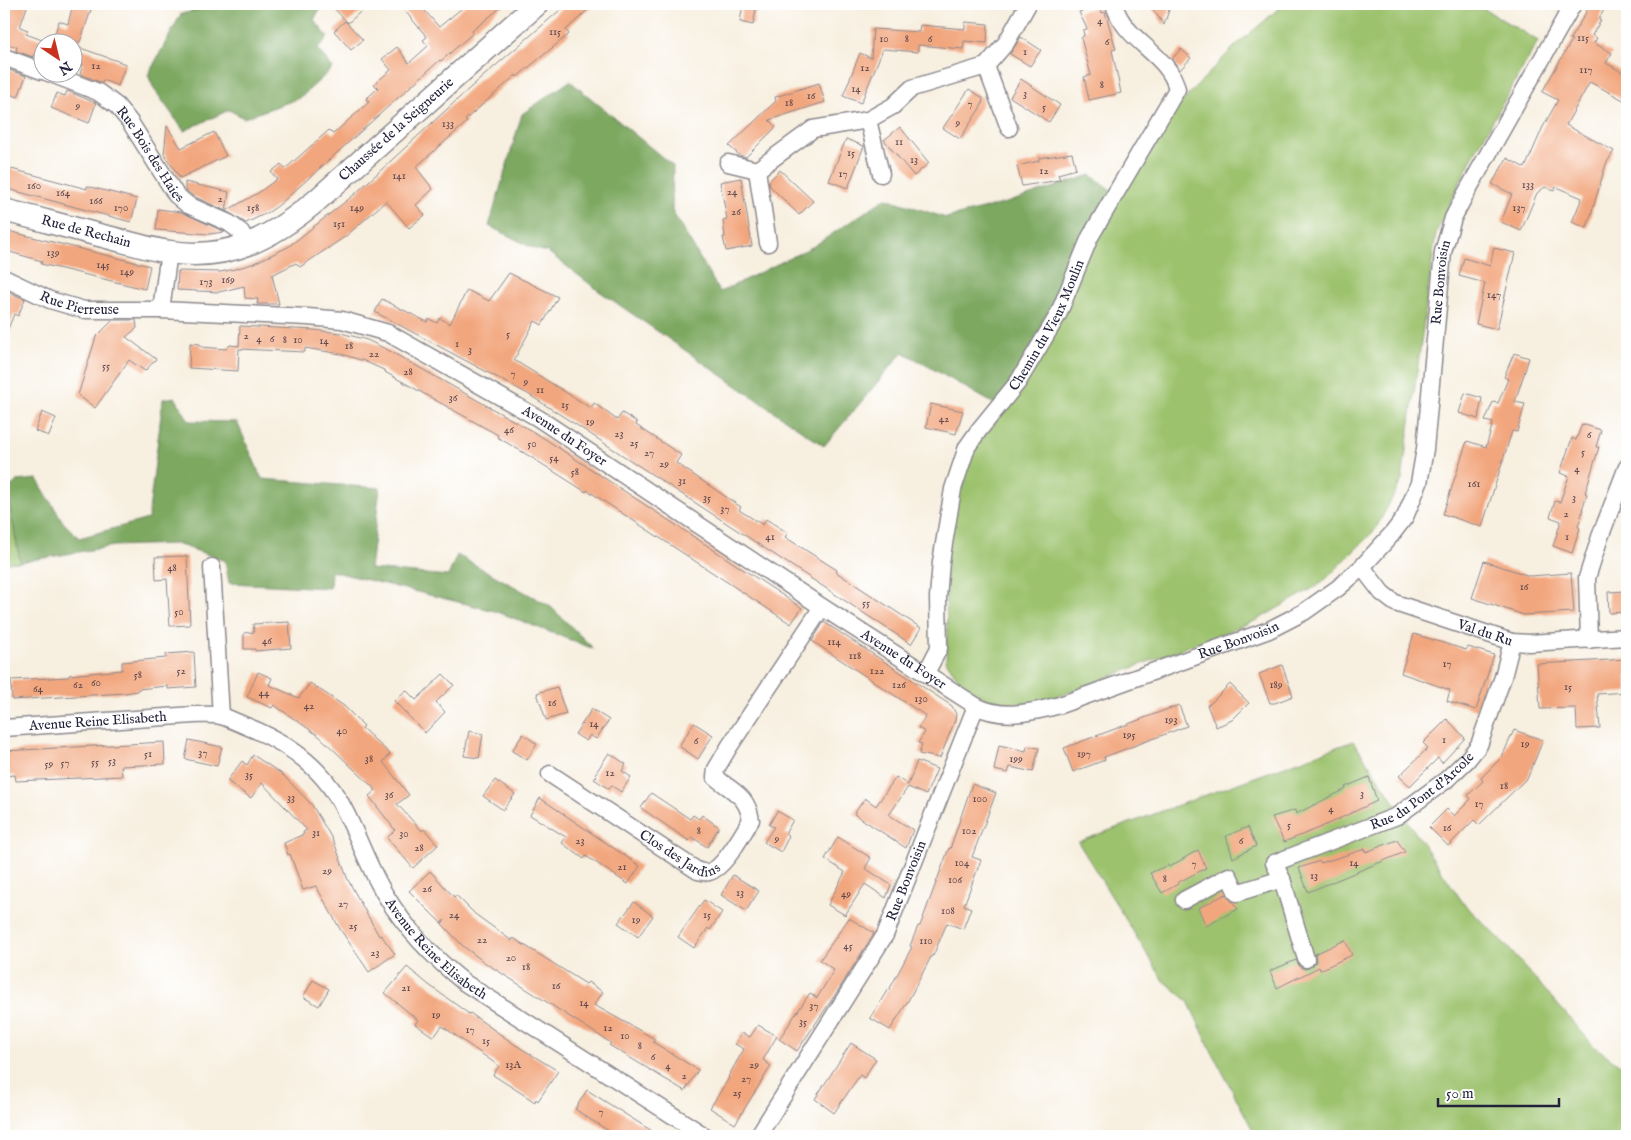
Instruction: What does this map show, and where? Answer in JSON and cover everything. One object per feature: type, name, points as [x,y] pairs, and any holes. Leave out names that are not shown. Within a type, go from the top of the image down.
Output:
[{"type":"main road","name":"Chaussée de la Seigneurie","points":[[169,252],[216,253],[265,237],[298,216],[537,4]]},
{"type":"main road","name":"Rue de Rechain","points":[[4,210],[169,252]]},
{"type":"street","points":[[728,163],[757,170],[813,129],[868,120],[893,106],[912,88],[986,66],[1006,43],[1028,4]]},
{"type":"street","name":"Chemin du Vieux Moulin","points":[[926,673],[938,648],[940,562],[953,489],[967,448],[979,430],[1018,382],[1058,314],[1090,237],[1177,89],[1170,71],[1124,28],[1114,4]]},
{"type":"street","name":"Rue Bonvoisin","points":[[758,1136],[885,935],[976,706],[988,712],[1007,714],[1029,713],[1060,705],[1269,630],[1304,612],[1338,588],[1362,567],[1405,517],[1419,483],[1425,449],[1443,252],[1454,218],[1465,195],[1573,4]]},
{"type":"street","points":[[4,57],[32,67]]},
{"type":"street","points":[[986,66],[1008,128]]},
{"type":"street","name":"Rue Bois des Haies","points":[[72,82],[98,92],[117,106],[130,122],[176,195],[188,205],[229,223],[241,232],[248,244]]},
{"type":"street","points":[[868,120],[881,174]]},
{"type":"street","points":[[757,170],[768,243]]},
{"type":"street","points":[[161,310],[169,252]]},
{"type":"street","name":"Rue Pierreuse","points":[[4,278],[50,300],[84,310],[161,310]]},
{"type":"street","name":"Avenue du Foyer","points":[[161,310],[342,320],[388,333],[538,418],[822,607],[976,706]]},
{"type":"street","points":[[1589,640],[1587,578],[1600,537],[1627,467]]},
{"type":"street","points":[[212,567],[221,716]]},
{"type":"street","name":"Val du Ru","points":[[1362,567],[1382,594],[1395,603],[1512,642],[1529,643],[1627,637]]},
{"type":"street","name":"Clos des Jardins","points":[[550,774],[698,871],[707,873],[714,870],[724,862],[751,820],[749,808],[743,798],[716,777],[716,769],[728,747],[822,607]]},
{"type":"street","name":"Rue du Pont d'Arcole","points":[[1306,959],[1282,879],[1274,863],[1397,816],[1446,780],[1467,760],[1479,745],[1503,677],[1512,642]]},
{"type":"street","name":"Avenue Reine Elisabeth","points":[[4,728],[194,715],[221,716],[266,734],[295,752],[323,777],[339,801],[387,898],[413,933],[450,971],[465,983],[705,1136]]},
{"type":"street","points":[[1184,900],[1229,876],[1237,893],[1282,879]]},
{"type":"green space","points":[[223,4],[322,4],[314,20],[328,37],[318,49],[333,68],[300,98],[244,118],[229,110],[184,131],[154,89],[148,75],[181,14]]},
{"type":"green space","points":[[1284,4],[1476,4],[1538,41],[1472,158],[1436,233],[1402,480],[1375,530],[1322,583],[1257,620],[1041,703],[998,704],[965,689],[946,661],[947,626],[944,554],[964,471],[998,406],[1157,128],[1234,47]]},
{"type":"green space","points":[[570,81],[673,166],[672,211],[720,292],[814,246],[886,198],[946,218],[1006,203],[1091,175],[1119,196],[998,406],[903,352],[824,446],[599,291],[548,252],[535,249],[489,226],[522,114]]},
{"type":"green space","points":[[175,397],[189,421],[237,422],[262,479],[380,488],[370,569],[448,576],[457,555],[550,606],[594,649],[495,611],[331,571],[330,588],[229,583],[225,561],[178,544],[114,546],[20,562],[7,490],[17,481],[37,479],[63,522],[79,538],[148,519],[163,399]]},
{"type":"green space","points":[[4,490],[7,490],[20,562],[4,563]]},
{"type":"green space","points":[[1353,741],[1464,904],[1502,941],[1594,1046],[1627,1070],[1627,1136],[1256,1136],[1211,1050],[1188,1001],[1163,980],[1078,842]]},
{"type":"building","points":[[4,4],[28,4],[20,27],[28,30],[26,34],[32,36],[32,57],[16,51],[17,47],[4,43]]},
{"type":"building","points":[[73,4],[86,4],[85,8],[91,10],[82,36],[82,32],[55,32],[59,21],[68,24]]},
{"type":"building","points":[[330,4],[369,4],[348,23]]},
{"type":"building","points":[[399,4],[419,4],[439,27],[467,4],[505,4],[472,31],[473,33],[440,60],[279,205],[246,223],[226,211],[258,193],[277,179],[271,172],[281,164],[285,169],[329,130],[333,134],[369,102],[366,99],[378,88],[374,84],[391,70],[382,59],[397,47],[409,63],[428,46],[423,40],[427,37]]},
{"type":"building","points":[[567,4],[594,4],[566,30],[569,34],[517,77],[516,75],[416,167],[433,189],[416,205],[425,215],[409,228],[386,201],[346,236],[300,267],[296,263],[272,275],[279,304],[257,304],[258,299],[245,298],[244,286],[219,292],[177,290],[178,271],[220,272],[235,269],[252,264],[288,247],[355,194],[471,87]]},
{"type":"building","points":[[743,4],[757,4],[753,25],[740,22]]},
{"type":"building","points":[[1149,4],[1171,4],[1164,25]]},
{"type":"building","points":[[1591,4],[1607,4],[1599,19],[1601,20],[1592,35],[1597,38],[1594,43],[1612,53],[1606,63],[1627,75],[1627,102],[1590,82],[1566,125],[1614,151],[1606,164],[1587,228],[1572,222],[1582,198],[1556,187],[1554,191],[1545,187],[1537,193],[1521,231],[1501,222],[1512,194],[1492,184],[1507,158],[1525,168],[1543,127],[1558,100],[1542,92]]},
{"type":"building","points":[[1100,6],[1102,13],[1105,12],[1116,49],[1112,50],[1121,93],[1089,100],[1084,77],[1091,75],[1081,38],[1084,36],[1083,30],[1087,29],[1079,12]]},
{"type":"building","points":[[345,21],[363,40],[351,50],[334,31]]},
{"type":"building","points":[[965,22],[988,24],[987,43],[964,41],[963,49],[918,45],[918,52],[883,49],[861,103],[843,96],[860,53],[871,58],[873,29],[919,32],[920,25],[965,29]]},
{"type":"building","points":[[1021,37],[1041,50],[1030,66],[1010,54]]},
{"type":"building","points":[[82,49],[126,64],[118,86],[103,80],[102,83],[82,75]]},
{"type":"building","points":[[1181,49],[1191,58],[1180,70],[1172,59]]},
{"type":"building","points":[[9,70],[26,76],[18,97],[4,92],[4,84]]},
{"type":"building","points":[[1021,79],[1060,105],[1049,122],[1010,97]]},
{"type":"building","points":[[819,83],[825,102],[769,120],[776,127],[746,157],[739,155],[729,146],[776,101],[775,97]]},
{"type":"building","points":[[969,89],[983,98],[982,105],[960,139],[943,128]]},
{"type":"building","points":[[67,91],[96,103],[89,123],[51,108],[57,93],[65,96]]},
{"type":"building","points":[[167,126],[181,148],[214,132],[226,156],[180,178],[164,154]]},
{"type":"building","points":[[900,127],[929,163],[914,176],[884,140]]},
{"type":"building","points":[[846,139],[864,146],[848,188],[829,181]]},
{"type":"building","points":[[1072,153],[1076,169],[1058,174],[1060,180],[1022,186],[1017,166],[1039,161],[1039,158]]},
{"type":"building","points":[[4,167],[87,189],[87,186],[137,199],[131,222],[4,188]]},
{"type":"building","points":[[780,170],[813,201],[799,215],[770,186],[769,181]]},
{"type":"building","points":[[741,178],[752,246],[726,251],[723,237],[725,237],[723,220],[727,219],[720,182]]},
{"type":"building","points":[[185,182],[229,192],[226,211],[193,196],[185,189]]},
{"type":"building","points":[[158,209],[181,212],[225,232],[209,234],[156,230]]},
{"type":"building","points":[[4,230],[150,266],[145,289],[41,264],[42,261],[6,251],[4,248]]},
{"type":"building","points":[[1494,248],[1515,253],[1497,329],[1476,324],[1485,283],[1459,276],[1464,258],[1490,266]]},
{"type":"building","points":[[509,273],[558,297],[542,325],[535,321],[514,360],[591,408],[594,403],[617,420],[622,413],[637,422],[636,425],[681,455],[676,463],[741,507],[739,510],[763,525],[766,519],[788,533],[785,537],[921,628],[911,644],[528,394],[375,312],[382,299],[427,322],[429,319],[437,323],[440,318],[450,324],[467,290],[489,301]]},
{"type":"building","points":[[4,290],[25,299],[18,316],[14,314],[4,339]]},
{"type":"building","points":[[113,320],[136,320],[137,328],[126,337],[156,359],[145,371],[129,360],[95,408],[78,395],[96,337]]},
{"type":"building","points":[[240,326],[341,333],[367,340],[388,350],[539,435],[802,608],[791,624],[587,490],[586,492],[497,437],[498,435],[386,371],[364,361],[341,354],[305,348],[305,352],[239,349],[238,371],[189,368],[190,343],[200,344],[202,347],[226,349],[230,345],[239,346]]},
{"type":"building","points":[[1514,353],[1529,358],[1515,402],[1525,404],[1517,432],[1512,431],[1482,527],[1443,514],[1467,441],[1486,447],[1493,423],[1485,421],[1493,402],[1498,403],[1508,379],[1504,377]]},
{"type":"building","points":[[1465,393],[1482,398],[1478,419],[1459,413]]},
{"type":"building","points":[[931,404],[963,411],[956,434],[926,427]]},
{"type":"building","points":[[42,412],[56,418],[49,436],[35,431]]},
{"type":"building","points":[[1582,424],[1601,430],[1596,447],[1599,447],[1585,493],[1587,494],[1578,527],[1580,528],[1572,553],[1553,546],[1561,521],[1550,517],[1555,501],[1560,502],[1569,476],[1560,473],[1572,438],[1576,440]]},
{"type":"building","points":[[187,556],[190,625],[170,626],[167,579],[156,580],[155,557]]},
{"type":"building","points":[[1484,561],[1530,576],[1571,573],[1574,612],[1524,615],[1472,598]]},
{"type":"building","points":[[1627,591],[1627,612],[1609,613],[1608,592]]},
{"type":"building","points":[[289,622],[291,648],[255,651],[255,649],[244,649],[244,633],[254,632],[253,624]]},
{"type":"building","points":[[824,622],[952,706],[956,714],[955,720],[940,758],[919,754],[922,744],[918,743],[925,732],[918,728],[926,716],[812,641]]},
{"type":"building","points":[[1414,634],[1466,650],[1468,647],[1494,655],[1476,710],[1447,701],[1450,690],[1401,673]]},
{"type":"building","points":[[194,652],[196,687],[168,689],[168,686],[138,689],[138,691],[125,693],[12,700],[11,680],[69,677],[69,675],[122,670],[122,662],[166,658],[166,654]]},
{"type":"building","points":[[1627,659],[1627,692],[1597,694],[1600,728],[1577,729],[1576,708],[1540,709],[1537,664]]},
{"type":"building","points":[[1282,665],[1293,696],[1270,703],[1259,674]]},
{"type":"building","points":[[258,672],[272,678],[269,685],[299,698],[310,683],[344,706],[364,726],[362,728],[390,754],[383,762],[409,795],[397,804],[438,845],[413,868],[387,838],[395,830],[369,796],[376,790],[319,736],[274,705],[272,708],[247,697]]},
{"type":"building","points":[[443,674],[454,685],[436,702],[445,712],[425,733],[394,701],[406,690],[416,700]]},
{"type":"building","points":[[1230,684],[1249,703],[1232,720],[1216,727],[1207,705]]},
{"type":"building","points":[[557,687],[566,714],[546,720],[537,693]]},
{"type":"building","points":[[1179,705],[1187,726],[1104,757],[1105,760],[1073,772],[1064,748]]},
{"type":"building","points":[[592,709],[609,720],[596,739],[590,735],[586,741],[575,734]]},
{"type":"building","points":[[1447,719],[1465,738],[1442,763],[1438,758],[1410,786],[1399,776],[1428,748],[1423,743]]},
{"type":"building","points":[[694,723],[713,735],[698,759],[679,746]]},
{"type":"building","points":[[1514,730],[1543,740],[1528,777],[1479,825],[1474,820],[1448,846],[1429,827],[1447,809],[1454,816],[1471,799],[1468,795],[1483,781],[1481,778],[1502,757]]},
{"type":"building","points":[[469,731],[483,734],[479,758],[464,756]]},
{"type":"building","points":[[523,734],[537,744],[527,760],[512,751]]},
{"type":"building","points":[[189,740],[222,747],[217,766],[185,759]]},
{"type":"building","points":[[164,742],[165,764],[121,766],[122,776],[16,781],[15,775],[4,776],[4,751]]},
{"type":"building","points":[[999,745],[1026,751],[1027,746],[1039,748],[1033,772],[1010,767],[1008,773],[994,770]]},
{"type":"building","points":[[609,753],[626,764],[622,771],[631,777],[621,792],[612,786],[609,789],[594,779],[597,776],[595,774]]},
{"type":"building","points":[[253,755],[282,774],[312,805],[334,842],[348,880],[379,936],[381,935],[395,954],[369,972],[340,929],[316,886],[303,890],[284,843],[304,834],[303,832],[307,830],[262,783],[251,798],[227,781],[242,761],[247,765]]},
{"type":"building","points":[[917,761],[937,769],[926,795],[908,787],[889,815],[913,830],[906,848],[854,814],[865,798],[876,806],[896,777],[908,785]]},
{"type":"building","points":[[1369,777],[1377,801],[1284,842],[1272,817],[1295,810],[1296,814],[1346,789],[1345,787]]},
{"type":"building","points":[[495,780],[515,794],[503,810],[483,796]]},
{"type":"building","points":[[972,784],[996,793],[972,857],[981,860],[964,905],[971,908],[963,929],[947,923],[933,956],[890,1030],[870,1018],[889,990],[912,947],[910,946],[918,926],[920,926],[950,849]]},
{"type":"building","points":[[651,793],[690,819],[693,815],[699,819],[702,815],[719,827],[707,847],[692,837],[689,841],[641,808]]},
{"type":"building","points":[[540,798],[640,866],[628,884],[586,856],[584,859],[562,843],[566,837],[530,815]]},
{"type":"building","points":[[777,811],[793,820],[785,834],[789,836],[781,852],[764,842],[774,827],[769,825]]},
{"type":"building","points":[[1248,827],[1256,846],[1233,858],[1226,836]]},
{"type":"building","points":[[838,837],[871,858],[865,868],[891,885],[886,898],[865,884],[845,915],[828,905],[845,872],[825,859]]},
{"type":"building","points":[[1397,840],[1405,852],[1308,892],[1299,868],[1365,849],[1366,852]]},
{"type":"building","points":[[1198,850],[1206,868],[1162,893],[1150,873],[1168,865],[1169,867]]},
{"type":"building","points":[[430,871],[454,897],[456,895],[475,914],[512,941],[513,938],[586,984],[588,982],[603,992],[594,1005],[655,1039],[653,1042],[698,1070],[685,1091],[609,1045],[611,1043],[484,962],[463,946],[442,924],[445,920],[441,923],[409,891]]},
{"type":"building","points":[[733,875],[759,891],[746,911],[721,895]]},
{"type":"building","points":[[1226,894],[1238,909],[1206,926],[1198,908]]},
{"type":"building","points":[[704,900],[722,912],[710,930],[708,928],[694,948],[678,937]]},
{"type":"building","points":[[634,902],[653,916],[638,937],[618,923]]},
{"type":"building","points":[[849,918],[874,933],[797,1051],[779,1039],[810,993],[817,998],[834,970],[820,960]]},
{"type":"building","points":[[1345,940],[1352,955],[1320,970],[1319,967],[1277,988],[1270,971],[1296,960],[1300,967],[1304,969],[1309,968],[1316,962],[1315,954]]},
{"type":"building","points":[[407,967],[469,1014],[558,1071],[538,1101],[536,1099],[535,1102],[493,1075],[499,1066],[442,1026],[434,1037],[415,1024],[418,1020],[385,993]]},
{"type":"building","points":[[313,980],[329,989],[319,1006],[303,997]]},
{"type":"building","points":[[758,1025],[777,1036],[763,1060],[771,1066],[735,1124],[710,1108],[744,1049],[735,1044],[742,1033],[750,1037]]},
{"type":"building","points":[[851,1043],[876,1059],[864,1078],[860,1075],[834,1113],[815,1099]]},
{"type":"building","points":[[587,1090],[660,1136],[617,1136],[588,1118],[575,1109]]}]
